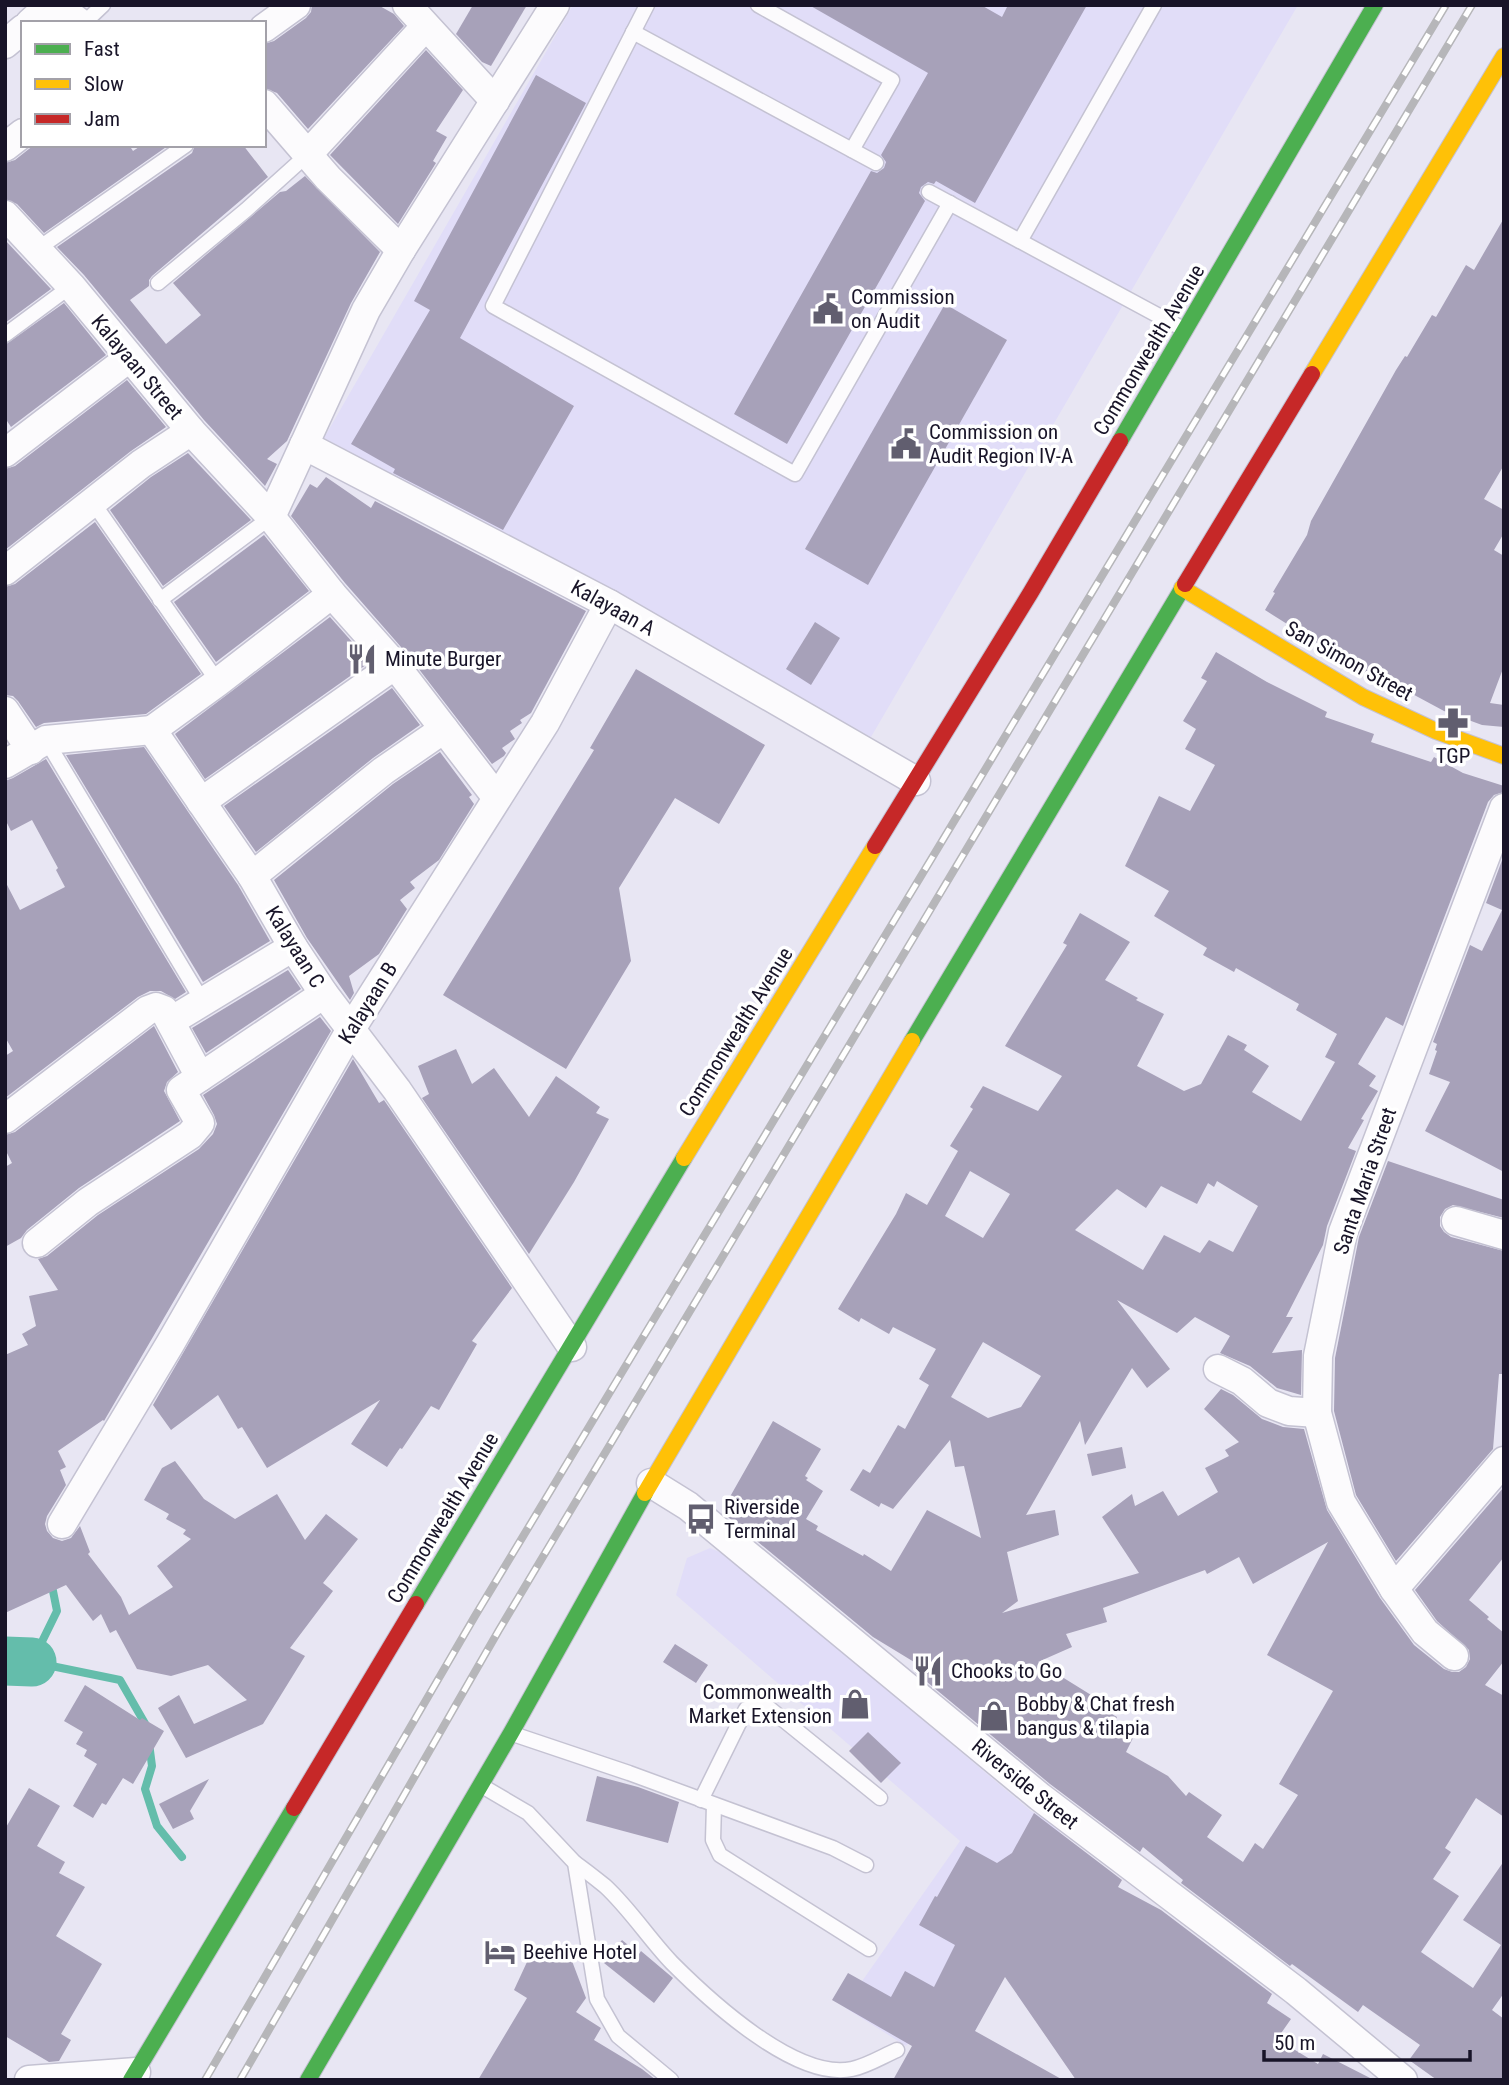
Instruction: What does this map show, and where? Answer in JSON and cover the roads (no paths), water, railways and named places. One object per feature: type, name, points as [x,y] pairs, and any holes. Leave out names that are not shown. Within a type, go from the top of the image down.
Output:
[{"type":"main road","name":"Commonwealth Avenue","points":[[134,2076],[668,1184],[916,781],[1186,331],[1375,5]]},
{"type":"main road","points":[[308,2080],[511,1733],[651,1483],[1181,588],[1504,56]]},
{"type":"main road","name":"San Simon Street","points":[[1181,588],[1363,697],[1436,731],[1504,756]]},
{"type":"street","points":[[32,21],[50,5]]},
{"type":"street","points":[[56,5],[79,21]]},
{"type":"street","points":[[265,18],[296,5]]},
{"type":"street","points":[[407,5],[495,101]]},
{"type":"street","points":[[497,798],[395,665],[332,594],[271,517],[366,310],[555,5]]},
{"type":"street","points":[[308,154],[425,27]]},
{"type":"street","points":[[5,44],[21,31]]},
{"type":"street","points":[[266,105],[328,178],[401,250]]},
{"type":"street","points":[[5,147],[21,135]]},
{"type":"street","name":"Kalayaan Street","points":[[5,215],[71,286],[191,431],[271,517]]},
{"type":"street","points":[[5,453],[128,358]]},
{"type":"street","points":[[5,570],[141,464],[191,431]]},
{"type":"street","name":"Kalayaan A","points":[[304,445],[610,604],[916,781]]},
{"type":"street","points":[[5,764],[39,745],[152,730],[332,594]]},
{"type":"street","name":"Kalayaan B","points":[[62,1524],[170,1345],[351,1029],[544,723],[610,604]]},
{"type":"street","points":[[201,802],[395,665]]},
{"type":"street","points":[[5,711],[39,745]]},
{"type":"street","points":[[251,876],[383,771],[444,729]]},
{"type":"street","name":"Kalayaan C","points":[[152,730],[251,876],[324,994],[397,1090],[572,1347]]},
{"type":"street","name":"Santa Maria Street","points":[[1454,1656],[1425,1632],[1394,1589],[1341,1502],[1317,1413],[1318,1356],[1343,1232],[1504,808]]},
{"type":"street","points":[[171,1021],[293,947]]},
{"type":"street","points":[[37,1243],[88,1202],[190,1135],[200,1123],[181,1090],[324,994]]},
{"type":"street","points":[[5,1119],[148,1010],[156,1007],[164,1010],[171,1021],[200,1077]]},
{"type":"street","points":[[1456,1221],[1504,1235]]},
{"type":"street","points":[[1218,1369],[1242,1381],[1268,1403],[1289,1411],[1317,1413]]},
{"type":"street","points":[[1394,1589],[1504,1461]]},
{"type":"street","name":"Riverside Street","points":[[651,1483],[688,1506],[1040,1797],[1296,1991],[1403,2080]]},
{"type":"street","points":[[29,2080],[134,2076]]},
{"type":"lane","points":[[84,21],[103,5]]},
{"type":"lane","points":[[647,5],[493,306],[795,474],[950,203]]},
{"type":"lane","points":[[758,5],[891,80],[852,150]]},
{"type":"lane","points":[[1020,241],[1154,5]]},
{"type":"lane","points":[[633,32],[876,163]]},
{"type":"lane","points":[[36,250],[183,147]]},
{"type":"lane","points":[[158,283],[308,154]]},
{"type":"lane","points":[[929,192],[1186,331]]},
{"type":"lane","points":[[5,335],[71,286]]},
{"type":"lane","points":[[92,501],[218,682]]},
{"type":"lane","points":[[160,600],[271,517]]},
{"type":"lane","points":[[39,745],[203,1002]]},
{"type":"lane","points":[[869,1949],[720,1855],[713,1840],[708,1802],[746,1709],[764,1704],[880,1798]]},
{"type":"lane","points":[[511,1733],[833,1848],[866,1865]]},
{"type":"lane","points":[[481,1785],[528,1813],[575,1863],[606,1887],[681,1971],[751,2033],[808,2064],[823,2068],[852,2069],[897,2050]]},
{"type":"lane","points":[[575,1863],[597,1999],[618,2036],[671,2080]]},
{"type":"waterway","points":[[51,1581],[57,1611],[32,1662],[120,1680],[147,1727]]},
{"type":"waterway","points":[[5,1661],[32,1662]]},
{"type":"waterway","points":[[149,1743],[152,1766],[145,1789],[157,1826],[182,1857]]},
{"type":"railway","points":[[205,2080],[475,1616],[1446,5]]},
{"type":"railway","points":[[240,2080],[499,1630],[1472,5]]},
{"type":"place","name":"Commission on Audit","points":[[828,309]]},
{"type":"place","name":"Commission on Audit Region IV-A","points":[[906,444]]},
{"type":"place","name":"Minute Burger","points":[[362,659]]},
{"type":"place","name":"TGP","points":[[1453,723]]},
{"type":"place","name":"Riverside Terminal","points":[[701,1519]]},
{"type":"place","name":"Chooks to Go","points":[[928,1671]]},
{"type":"place","name":"Commonwealth Market Extension","points":[[855,1704]]},
{"type":"place","name":"Bobby & Chat fresh bangus & tilapia","points":[[994,1716]]},
{"type":"place","name":"Beehive Hotel","points":[[500,1952]]}]
